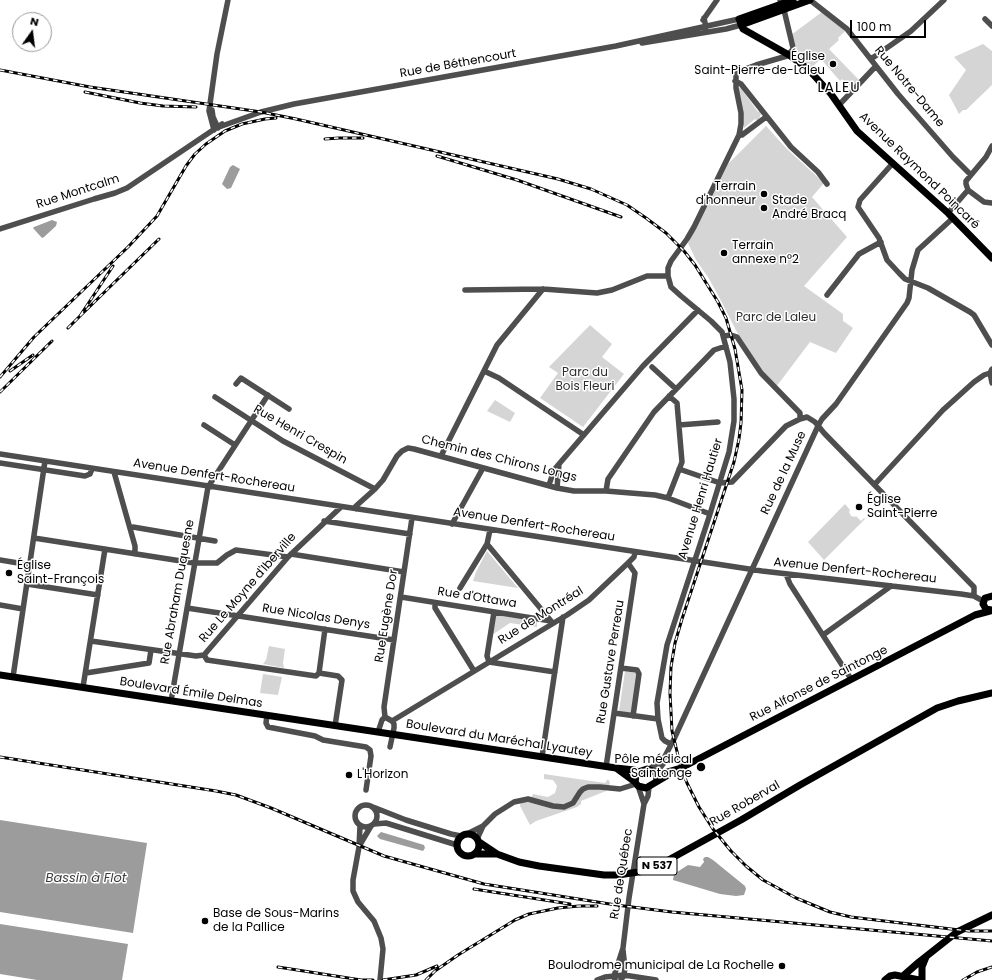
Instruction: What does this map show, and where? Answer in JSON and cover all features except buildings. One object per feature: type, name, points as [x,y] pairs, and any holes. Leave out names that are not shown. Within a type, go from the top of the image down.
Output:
[{"type":"main road","name":"Rue de Béthencourt","points":[[740,22],[793,0]]},
{"type":"main road","name":"Rue de Béthencourt","points":[[782,5],[810,0]]},
{"type":"main road","name":"Avenue Raymond Poincaré","points":[[740,22],[742,30],[792,54],[831,94],[857,131],[950,215],[992,258]]},
{"type":"main road","points":[[986,599],[986,609],[991,610]]},
{"type":"main road","name":"Rue Alfonse de Saintonge","points":[[975,615],[986,599]]},
{"type":"main road","name":"Rue Alfonse de Saintonge","points":[[657,776],[671,773],[671,771],[975,615],[991,610]]},
{"type":"main road","name":"Boulevard Émile Delmas","points":[[0,675],[378,732]]},
{"type":"main road","name":"Rue Roberval","points":[[478,840],[497,854],[518,862],[539,866],[587,873],[618,875],[645,871],[659,865],[741,820],[932,711],[958,700],[992,693]]},
{"type":"main road","name":"Boulevard du Maréchal Lyautey","points":[[378,732],[634,770],[638,772]]},
{"type":"main road","points":[[616,768],[636,784],[644,788],[654,785],[657,776],[649,769],[643,770],[638,772],[636,776],[636,784]]},
{"type":"main road","points":[[471,834],[478,840],[479,847],[475,854],[469,856],[465,856],[459,852],[456,845],[457,841],[464,835],[471,834]]},
{"type":"main road","name":"Rue Roberval","points":[[475,854],[497,854]]},
{"type":"main road","points":[[903,976],[957,932],[992,915]]},
{"type":"main road","points":[[885,980],[895,974],[921,980],[922,967],[930,953]]},
{"type":"street","points":[[217,128],[209,111],[217,54],[228,0]]},
{"type":"street","points":[[651,43],[656,40],[704,30],[704,18],[717,0]]},
{"type":"street","name":"Rue Notre-Dame","points":[[810,0],[847,29],[898,94],[953,157],[971,175]]},
{"type":"street","points":[[871,59],[912,31],[944,0]]},
{"type":"street","points":[[465,290],[543,289],[597,293],[612,290],[647,276],[668,276],[668,268],[671,260],[694,227],[739,135],[741,113],[736,88],[736,74],[740,71],[792,54],[782,5]]},
{"type":"street","points":[[985,20],[992,26]]},
{"type":"street","name":"Rue de Béthencourt","points":[[217,128],[223,123],[260,109],[291,105],[630,44],[703,27],[740,22]]},
{"type":"street","name":"Rue de Béthencourt","points":[[630,44],[651,43],[726,29],[740,22]]},
{"type":"street","points":[[839,104],[876,66]]},
{"type":"street","points":[[736,81],[741,84],[791,147],[818,172],[827,184]]},
{"type":"street","points":[[739,135],[742,135],[766,117]]},
{"type":"street","name":"Rue Montcalm","points":[[0,229],[94,199],[115,194],[127,188],[217,128]]},
{"type":"street","points":[[992,146],[986,157],[966,182],[968,190],[984,202],[992,203]]},
{"type":"street","points":[[893,163],[860,200],[858,207],[881,242],[888,261],[905,279],[910,280],[974,315],[992,345]]},
{"type":"street","name":"Rue de la Muse","points":[[657,776],[818,426],[822,419],[836,404],[907,304],[912,270],[918,250],[950,215],[968,190]]},
{"type":"street","points":[[827,295],[859,254],[881,242]]},
{"type":"street","name":"Avenue Henri Hautier","points":[[668,276],[675,292],[716,325],[724,336],[732,378],[734,421],[729,452],[720,483],[668,640],[657,700],[658,720],[662,738],[671,744]]},
{"type":"street","points":[[440,456],[497,346],[543,289]]},
{"type":"street","points":[[549,485],[554,470],[559,464],[643,366],[698,310]]},
{"type":"street","points":[[724,336],[731,335],[736,337],[761,373],[800,413],[800,419]]},
{"type":"street","points":[[606,491],[608,479],[654,412],[714,350],[726,346]]},
{"type":"street","points":[[652,367],[676,389]]},
{"type":"street","points":[[484,371],[499,378],[584,435]]},
{"type":"street","points":[[875,484],[943,410],[974,382],[991,371],[992,383]]},
{"type":"street","points":[[236,384],[241,378],[289,409]]},
{"type":"street","points":[[208,486],[268,395]]},
{"type":"street","points":[[668,498],[682,462],[676,403],[670,396]]},
{"type":"street","name":"Rue Henri Crespin","points":[[215,397],[283,441],[375,489]]},
{"type":"street","points":[[679,469],[720,483],[732,482],[786,426],[807,417],[815,422],[974,587],[974,596]]},
{"type":"street","points":[[679,425],[718,422]]},
{"type":"street","points":[[204,425],[235,446]]},
{"type":"street","name":"Chemin des Chirons Longs","points":[[356,509],[356,506],[383,480],[391,464],[402,451],[408,448],[557,488],[655,495],[668,498],[710,514]]},
{"type":"street","name":"Avenue Denfert-Rochereau","points":[[0,454],[751,570],[974,596],[978,594],[986,599]]},
{"type":"street","points":[[13,677],[45,461]]},
{"type":"street","name":"Avenue Denfert-Rochereau","points":[[0,463],[85,476],[90,474],[92,469]]},
{"type":"street","points":[[557,488],[559,464]]},
{"type":"street","points":[[452,524],[483,468]]},
{"type":"street","points":[[114,472],[135,546],[135,554]]},
{"type":"street","name":"Rue Abraham Duquesne","points":[[171,701],[208,486]]},
{"type":"street","name":"Rue Le Moyne d'Iberville","points":[[91,641],[179,654],[196,656],[204,655],[289,555],[324,521],[341,507]]},
{"type":"street","name":"Rue Eugène Dor","points":[[385,717],[384,707],[412,518]]},
{"type":"street","points":[[324,521],[410,534]]},
{"type":"street","points":[[130,528],[133,527],[215,541]]},
{"type":"street","points":[[460,588],[487,544],[490,530]]},
{"type":"street","points":[[34,538],[194,563],[217,563],[226,555],[236,550],[289,555],[404,572]]},
{"type":"street","points":[[487,544],[552,622]]},
{"type":"street","points":[[83,688],[105,549]]},
{"type":"street","name":"Rue de Montréal","points":[[392,721],[590,600],[634,557],[635,552]]},
{"type":"street","points":[[0,560],[30,565]]},
{"type":"street","name":"Rue Gustave Perreau","points":[[606,767],[635,573],[628,563]]},
{"type":"street","points":[[786,574],[790,584],[851,679]]},
{"type":"street","points":[[27,584],[98,595]]},
{"type":"street","points":[[823,635],[891,586]]},
{"type":"street","name":"Rue d'Ottawa","points":[[400,597],[552,622]]},
{"type":"street","points":[[435,603],[435,608],[474,671]]},
{"type":"street","points":[[0,605],[23,609]]},
{"type":"street","name":"Rue Nicolas Denys","points":[[187,608],[394,640]]},
{"type":"street","name":"Rue de Montréal","points":[[489,662],[487,656],[494,612]]},
{"type":"street","points":[[542,757],[564,617]]},
{"type":"street","points":[[319,673],[325,629]]},
{"type":"street","points":[[86,673],[149,663],[151,650]]},
{"type":"street","points":[[204,655],[207,660],[314,676],[319,673],[338,676],[342,680],[335,726]]},
{"type":"street","points":[[489,662],[555,672]]},
{"type":"street","points":[[621,668],[637,670],[639,674],[633,716]]},
{"type":"street","points":[[614,713],[658,720]]},
{"type":"street","points":[[267,715],[266,723],[268,727],[315,736],[323,740],[366,747],[370,750],[371,756],[366,790]]},
{"type":"street","points":[[378,732],[382,720],[385,717],[392,721],[394,724],[390,747]]},
{"type":"street","points":[[649,769],[663,762],[671,771]]},
{"type":"street","points":[[380,980],[383,949],[381,938],[374,920],[358,902],[354,891],[353,880],[359,847],[360,826],[355,819],[355,813],[356,810],[362,805],[370,805],[406,820],[451,834],[464,835],[483,826],[495,814],[514,802],[528,798],[553,806],[564,807],[573,802],[583,789],[588,787],[620,789],[636,784]]},
{"type":"street","name":"Rue de Québec","points":[[636,784],[644,804]]},
{"type":"street","name":"Rue de Québec","points":[[615,978],[623,948],[629,898],[644,804],[648,796],[649,787]]},
{"type":"street","points":[[359,847],[376,821],[377,813],[373,807]]},
{"type":"street","points":[[360,826],[364,827],[386,823],[456,845]]},
{"type":"street","points":[[478,840],[483,826]]},
{"type":"street","name":"Rue de Québec","points":[[623,948],[625,963],[623,978]]},
{"type":"street","points":[[597,980],[623,978],[656,980]]},
{"type":"green space","points":[[822,12],[845,31],[838,38],[839,40],[829,49],[859,80],[850,88],[842,79],[840,81],[821,59],[812,67],[797,56],[791,35]]},
{"type":"green space","points":[[983,44],[992,51],[992,85],[966,110],[963,110],[959,114],[949,95],[966,70],[954,57]]},
{"type":"green space","points":[[740,87],[761,114],[758,121],[755,119],[744,128],[743,113],[738,89]]},
{"type":"green space","name":"Parc de Laleu","points":[[766,126],[787,149],[824,183],[812,197],[847,237],[804,286],[843,314],[843,321],[853,328],[836,353],[810,342],[776,387],[755,365],[718,295],[696,260],[688,243],[728,164]]},
{"type":"green space","name":"Parc du Bois Fleuri","points":[[590,325],[612,344],[602,357],[624,374],[583,427],[540,398],[558,373],[549,367]]},
{"type":"green space","points":[[495,400],[515,413],[510,422],[487,411]]},
{"type":"green space","points":[[845,504],[850,510],[849,512],[851,516],[856,516],[861,521],[864,518],[865,519],[824,560],[808,542]]},
{"type":"green space","points":[[487,551],[518,588],[473,581]]},
{"type":"green space","points":[[496,615],[537,621],[537,627],[510,623],[492,635]]},
{"type":"green space","points":[[269,646],[285,649],[283,663],[284,668],[263,664],[266,660]]},
{"type":"green space","points":[[625,671],[637,673],[631,713],[619,711]]},
{"type":"green space","points":[[263,674],[282,677],[278,695],[260,693]]},
{"type":"green space","points":[[544,774],[605,783],[608,779],[610,783],[606,791],[581,801],[581,804],[577,807],[536,821],[530,825],[520,806],[521,800],[531,799],[533,794],[548,797],[555,793],[557,786],[553,780],[544,779]]},
{"type":"water","points":[[233,165],[240,169],[231,188],[227,189],[222,184],[230,167]]},
{"type":"water","points":[[52,220],[57,222],[56,226],[42,238],[33,228],[34,227]]},
{"type":"water","name":"Bassin à Flot","points":[[0,820],[147,843],[133,933],[0,912]]},
{"type":"water","points":[[381,832],[424,845],[425,848],[423,851],[380,839],[377,836]]},
{"type":"water","points":[[705,857],[713,860],[745,886],[746,889],[744,895],[736,896],[720,894],[673,880],[674,874],[688,865],[700,867],[704,862],[703,859]]},
{"type":"water","points":[[0,924],[128,944],[122,980],[37,980],[0,974]]},
{"type":"railway","points":[[0,70],[90,87],[261,112],[558,179],[591,189],[627,205],[666,233],[684,251],[695,265],[726,318],[735,349],[742,390],[741,423],[734,462],[682,619],[675,643],[671,667],[670,693],[672,731],[681,768],[687,783],[699,807],[713,829],[731,851],[763,880],[796,898],[830,912],[851,917],[969,931],[992,931]]},
{"type":"railway","points":[[85,92],[140,103],[163,106],[196,107]]},
{"type":"railway","points":[[0,377],[34,337],[128,247],[157,216],[186,166],[195,154],[206,144],[225,131],[242,124],[276,118]]},
{"type":"railway","points":[[325,139],[363,138]]},
{"type":"railway","points":[[437,156],[517,180],[621,217]]},
{"type":"railway","points":[[80,316],[159,239]]},
{"type":"railway","points":[[68,328],[80,316],[113,266]]},
{"type":"railway","points":[[0,392],[52,341]]},
{"type":"railway","points":[[10,371],[33,355]]},
{"type":"railway","points":[[0,757],[236,795],[271,808],[384,856],[484,884],[616,905],[672,912],[992,941]]},
{"type":"railway","points":[[474,889],[570,904]]},
{"type":"railway","points":[[426,980],[435,971],[458,955],[515,920],[529,914],[558,908],[597,906]]},
{"type":"railway","points":[[383,980],[416,975],[437,966]]},
{"type":"railway","points":[[278,967],[361,980],[373,980]]},
{"type":"railway","points":[[963,980],[977,972],[992,967]]},
{"type":"place","name":"Église Saint-Pierre-de-Laleu","points":[[833,64]]},
{"type":"place","name":"Terrain d'honneur","points":[[764,194]]},
{"type":"place","name":"Stade André Bracq","points":[[764,208]]},
{"type":"place","name":"Terrain annexe n°2","points":[[724,253]]},
{"type":"place","name":"Église Saint-Pierre","points":[[859,507]]},
{"type":"place","name":"Église Saint-François","points":[[9,573]]},
{"type":"place","name":"Pôle médical Saintonge","points":[[701,767]]},
{"type":"place","name":"L'Horizon","points":[[349,775]]},
{"type":"place","name":"Base de Sous-Marins de la Pallice","points":[[205,921]]},
{"type":"place","name":"Boulodrome municipal de La Rochelle","points":[[782,966]]},
{"type":"district","name":"LALEU","points":[[839,88]]}]
